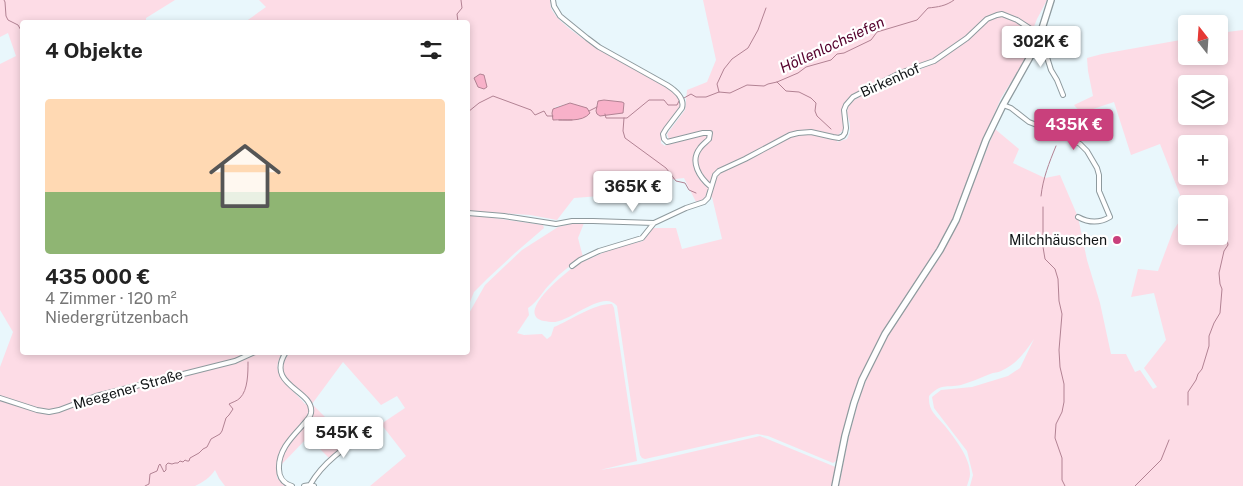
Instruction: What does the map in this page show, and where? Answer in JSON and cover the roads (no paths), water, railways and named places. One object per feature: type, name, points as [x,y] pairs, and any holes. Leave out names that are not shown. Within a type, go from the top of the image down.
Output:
[{"type":"street","points":[[553,0],[560,16],[587,38],[606,51],[667,85],[683,100],[682,108],[663,134],[664,139],[668,142],[710,133],[709,140],[697,152],[695,163],[700,177],[711,188]]},
{"type":"street","points":[[835,486],[845,436],[862,380],[885,334],[940,250],[956,220],[986,140],[1035,48],[1051,0]]},
{"type":"street","name":"Birkenhof","points":[[572,266],[599,251],[642,238],[654,223],[704,202],[708,198],[715,175],[720,171],[790,135],[811,132],[833,138],[843,136],[846,128],[844,110],[849,100],[900,73],[927,64],[942,56],[967,38],[992,16],[1002,14],[1008,16],[1025,24],[1040,35]]},
{"type":"street","points":[[1040,35],[1051,70],[1058,80],[1063,95]]},
{"type":"street","points":[[1003,105],[1011,108],[1029,122],[1068,137],[1087,151],[1097,168],[1099,191],[1110,217],[1095,222],[1078,217]]},
{"type":"street","name":"Birkenhof","points":[[470,213],[556,224],[593,221],[654,223]]},
{"type":"street","name":"Meegener Straße","points":[[0,398],[49,412],[96,396],[235,361],[248,355]]},
{"type":"street","points":[[285,355],[280,365],[280,371],[287,382],[308,403],[311,411],[307,420],[282,452],[279,464],[280,478],[286,484],[292,486]]},
{"type":"street","points":[[304,486],[312,485],[314,477],[337,453],[373,429]]},
{"type":"waterway","points":[[4,0],[8,20],[18,25],[20,28]]},
{"type":"waterway","points":[[458,20],[457,14],[462,8],[461,0]]},
{"type":"waterway","name":"Höllenlochsiefen","points":[[684,98],[691,94],[696,97],[706,97],[719,92],[730,93],[747,85],[764,86],[777,82],[798,73],[806,67],[831,60],[837,54],[844,53],[871,40],[877,32],[917,20],[928,8],[942,6],[954,0]]},
{"type":"waterway","points":[[719,92],[717,84],[724,69],[732,59],[748,48],[758,30],[766,8]]},
{"type":"waterway","points":[[777,82],[786,91],[799,92],[811,98],[816,103],[815,111],[817,116],[831,129]]},
{"type":"waterway","name":"Höllenlochsiefen","points":[[470,110],[493,96],[531,110],[535,115],[544,111],[547,116],[553,116]]},
{"type":"waterway","name":"Höllenlochsiefen","points":[[605,114],[606,118],[627,118],[649,100],[664,100],[668,105],[677,105],[679,101]]},
{"type":"waterway","name":"Höllenlochsiefen","points":[[589,111],[597,107]]},
{"type":"waterway","points":[[624,118],[623,131],[625,138],[666,168],[676,181],[685,183],[689,190],[696,193]]},
{"type":"waterway","name":"Höllenlochsiefen","points":[[559,120],[572,120]]},
{"type":"waterway","points":[[1041,196],[1045,177],[1056,146]]},
{"type":"waterway","points":[[1043,207],[1043,247],[1045,259],[1055,269],[1062,314],[1059,350],[1064,384],[1064,402],[1062,412],[1056,424],[1055,438],[1062,458],[1062,480],[1065,486]]},
{"type":"waterway","points":[[1188,405],[1188,392],[1202,369],[1209,346],[1209,336],[1220,313],[1222,289],[1219,273],[1224,251],[1228,245]]},
{"type":"waterway","points":[[145,486],[149,484],[150,474],[157,471],[160,464],[164,472],[168,463],[189,461],[190,458],[207,447],[211,439],[220,434],[226,418],[233,409],[229,404],[239,399],[245,391],[248,362]]},
{"type":"waterway","points":[[1135,486],[1161,460],[1169,440]]},
{"type":"place","name":"Milchhäuschen","points":[[1117,240]]}]
